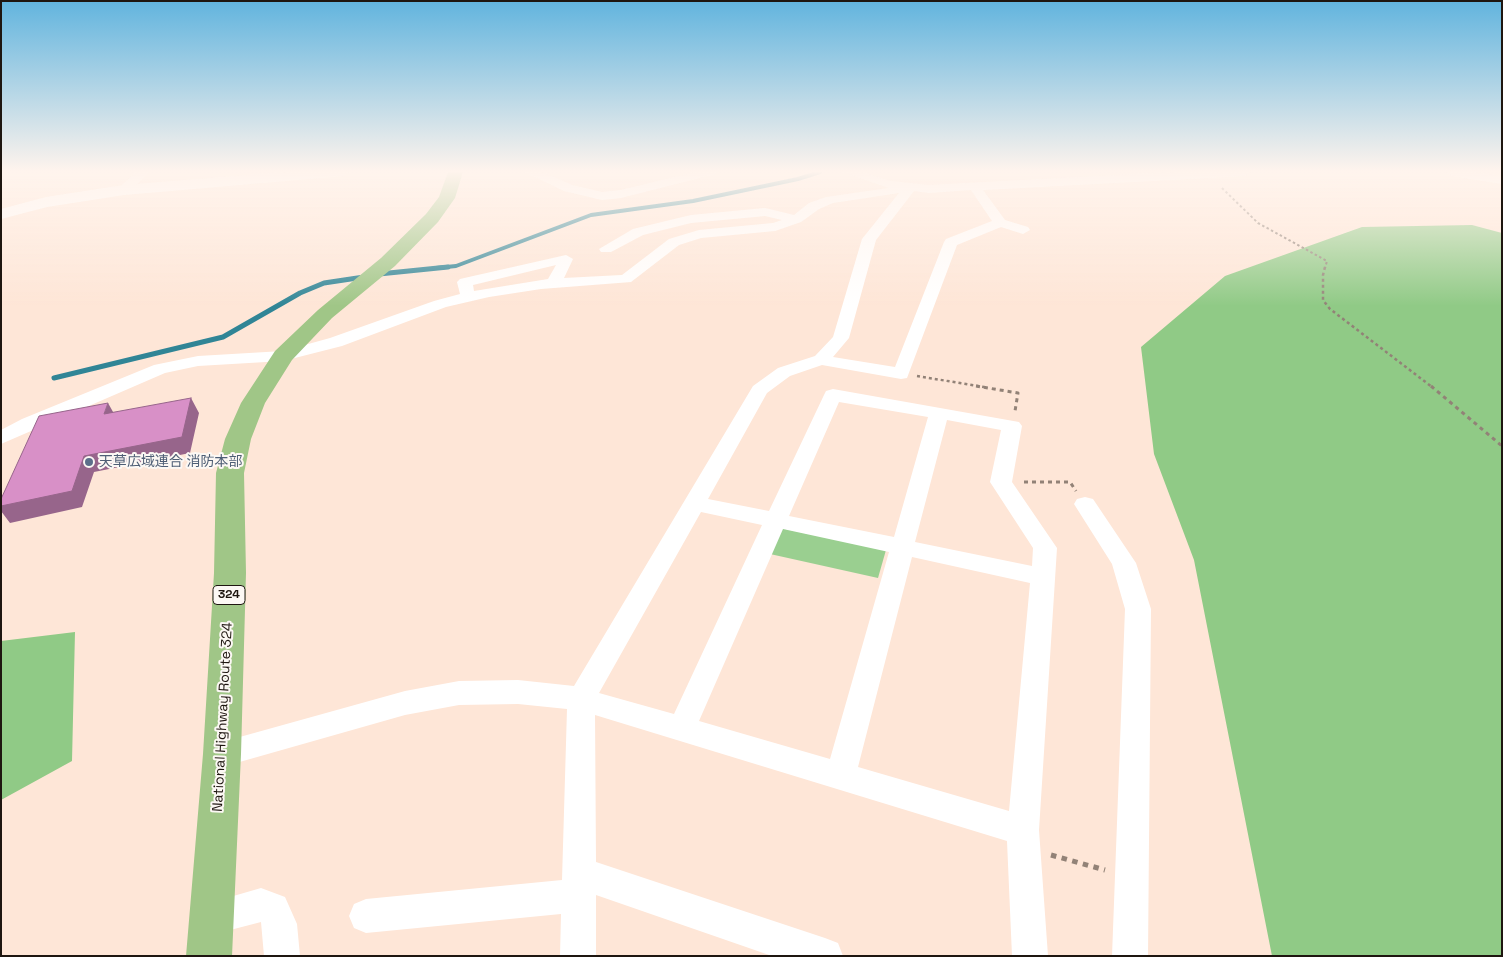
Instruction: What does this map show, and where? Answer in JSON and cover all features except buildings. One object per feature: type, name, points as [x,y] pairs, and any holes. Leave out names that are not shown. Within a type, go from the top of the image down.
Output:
[{"type":"highway","name":"National Highway Route 324","points":[[209,956],[222,754],[230,573],[230,473],[238,439],[253,403],[283,356],[325,314],[388,262],[433,217]]},
{"type":"street","points":[[606,249],[638,232],[691,220],[722,217]]},
{"type":"street","points":[[786,217],[796,219]]},
{"type":"street","points":[[1,438],[29,424],[160,369],[218,359],[283,356],[336,342],[440,304],[468,297],[553,284],[626,280],[661,250],[674,242],[699,234],[775,227],[799,217]]},
{"type":"street","points":[[821,360],[841,338],[869,240],[887,217]]},
{"type":"street","points":[[996,217],[1000,223],[1023,230]]},
{"type":"street","points":[[578,956],[581,699],[760,390],[784,372],[821,360],[901,374],[951,242],[1000,223]]},
{"type":"street","points":[[638,232],[674,242]]},
{"type":"street","points":[[468,297],[465,282],[551,261],[566,260],[553,284]]},
{"type":"street","points":[[682,729],[833,395],[1012,426],[1001,482],[1045,548],[1024,839],[1030,956]]},
{"type":"street","points":[[840,776],[939,413]]},
{"type":"street","points":[[1077,493],[1124,563],[1138,610],[1130,956]]},
{"type":"street","points":[[694,503],[1043,577]]},
{"type":"street","points":[[222,754],[405,703],[459,693],[518,692],[581,699],[840,776],[1024,839]]},
{"type":"street","points":[[366,916],[579,884],[825,956]]},
{"type":"street","points":[[211,918],[261,905],[273,909],[280,924],[282,956]]},
{"type":"path","points":[[1252,217],[1258,223],[1326,261],[1323,276],[1323,300],[1330,309],[1355,330],[1432,386],[1502,446]]},
{"type":"path","points":[[901,374],[1018,393],[1012,426]]},
{"type":"path","points":[[1001,482],[1077,493]]},
{"type":"path","points":[[1024,839],[1133,878]]},
{"type":"green space","points":[[1472,225],[1502,233],[1502,956],[1272,956],[1194,560],[1154,454],[1141,347],[1225,276],[1362,227]]},
{"type":"green space","points":[[781,528],[886,550],[878,578],[770,554]]},
{"type":"green space","points":[[75,632],[72,761],[1,800],[1,641]]},
{"type":"waterway","points":[[436,268],[456,266],[587,217]]},
{"type":"waterway","points":[[379,274],[448,267]]},
{"type":"waterway","points":[[54,378],[223,337],[300,293],[324,283],[364,277]]},
{"type":"place","name":"天草広域連合 消防本部","points":[[89,462]]}]
